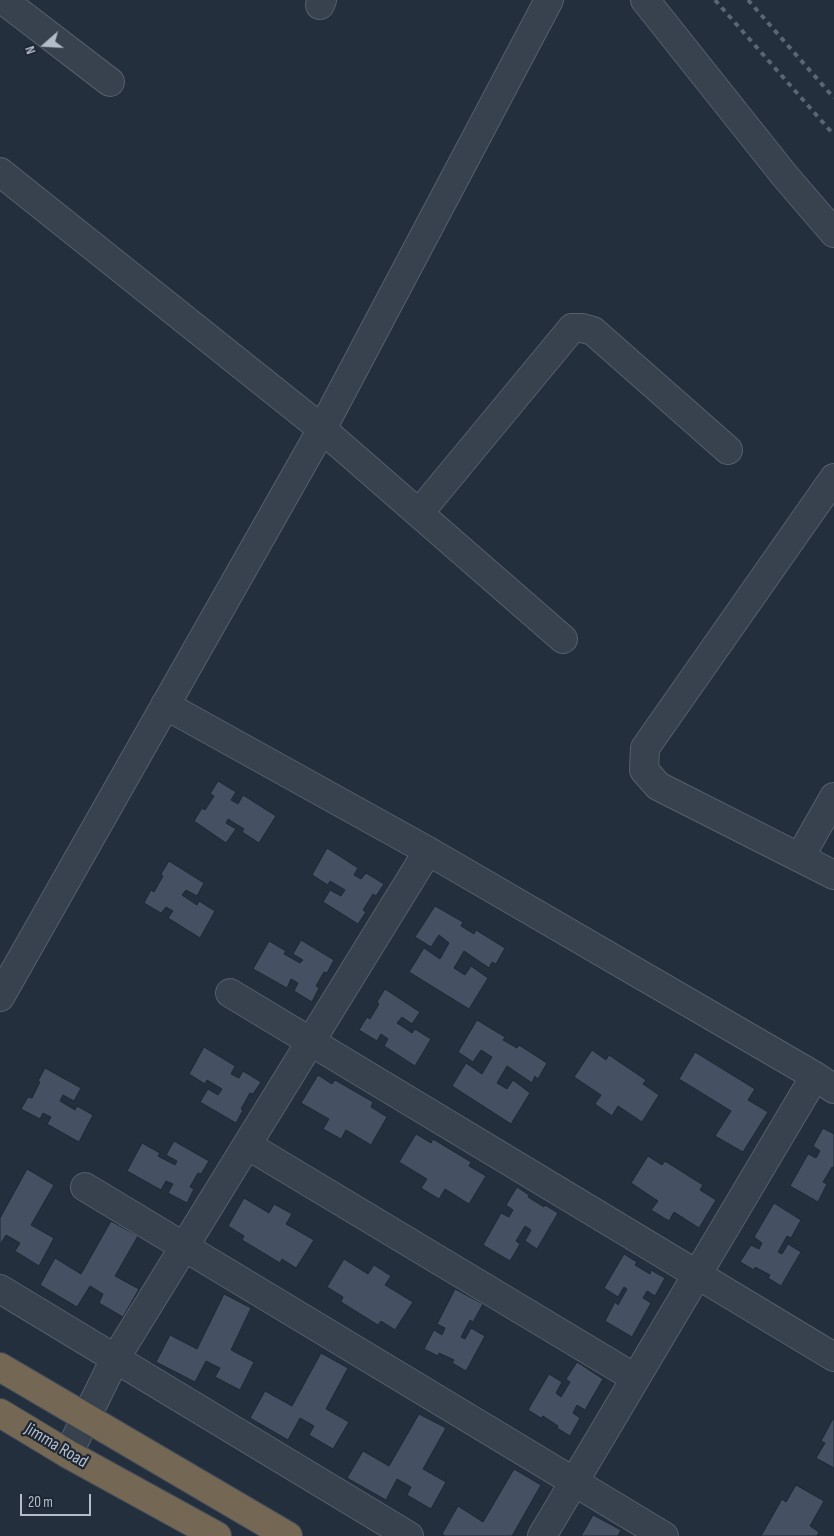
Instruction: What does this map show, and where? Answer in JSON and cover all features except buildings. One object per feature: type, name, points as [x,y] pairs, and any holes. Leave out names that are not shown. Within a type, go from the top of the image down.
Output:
[{"type":"highway","points":[[0,1367],[288,1536]]},
{"type":"highway","name":"Jimma Road","points":[[0,1413],[68,1454],[217,1536]]},
{"type":"street","points":[[3,0],[110,82]]},
{"type":"street","points":[[0,998],[322,429],[549,0]]},
{"type":"street","points":[[645,0],[785,176],[834,233]]},
{"type":"street","points":[[0,172],[322,429],[563,639]]},
{"type":"street","points":[[419,513],[572,328],[593,331],[728,450]]},
{"type":"street","points":[[834,478],[645,748],[644,770],[658,786],[834,875]]},
{"type":"street","points":[[165,706],[428,851],[824,1083],[697,1275],[542,1536]]},
{"type":"street","points":[[800,857],[834,797]]},
{"type":"street","points":[[68,1454],[115,1359],[428,851]]},
{"type":"street","points":[[230,994],[834,1357]]},
{"type":"street","points":[[247,1145],[635,1378]]},
{"type":"street","points":[[86,1187],[664,1536]]},
{"type":"street","points":[[0,1289],[410,1536]]},
{"type":"railway","points":[[715,0],[834,135]]},
{"type":"railway","points":[[748,0],[834,98]]}]
